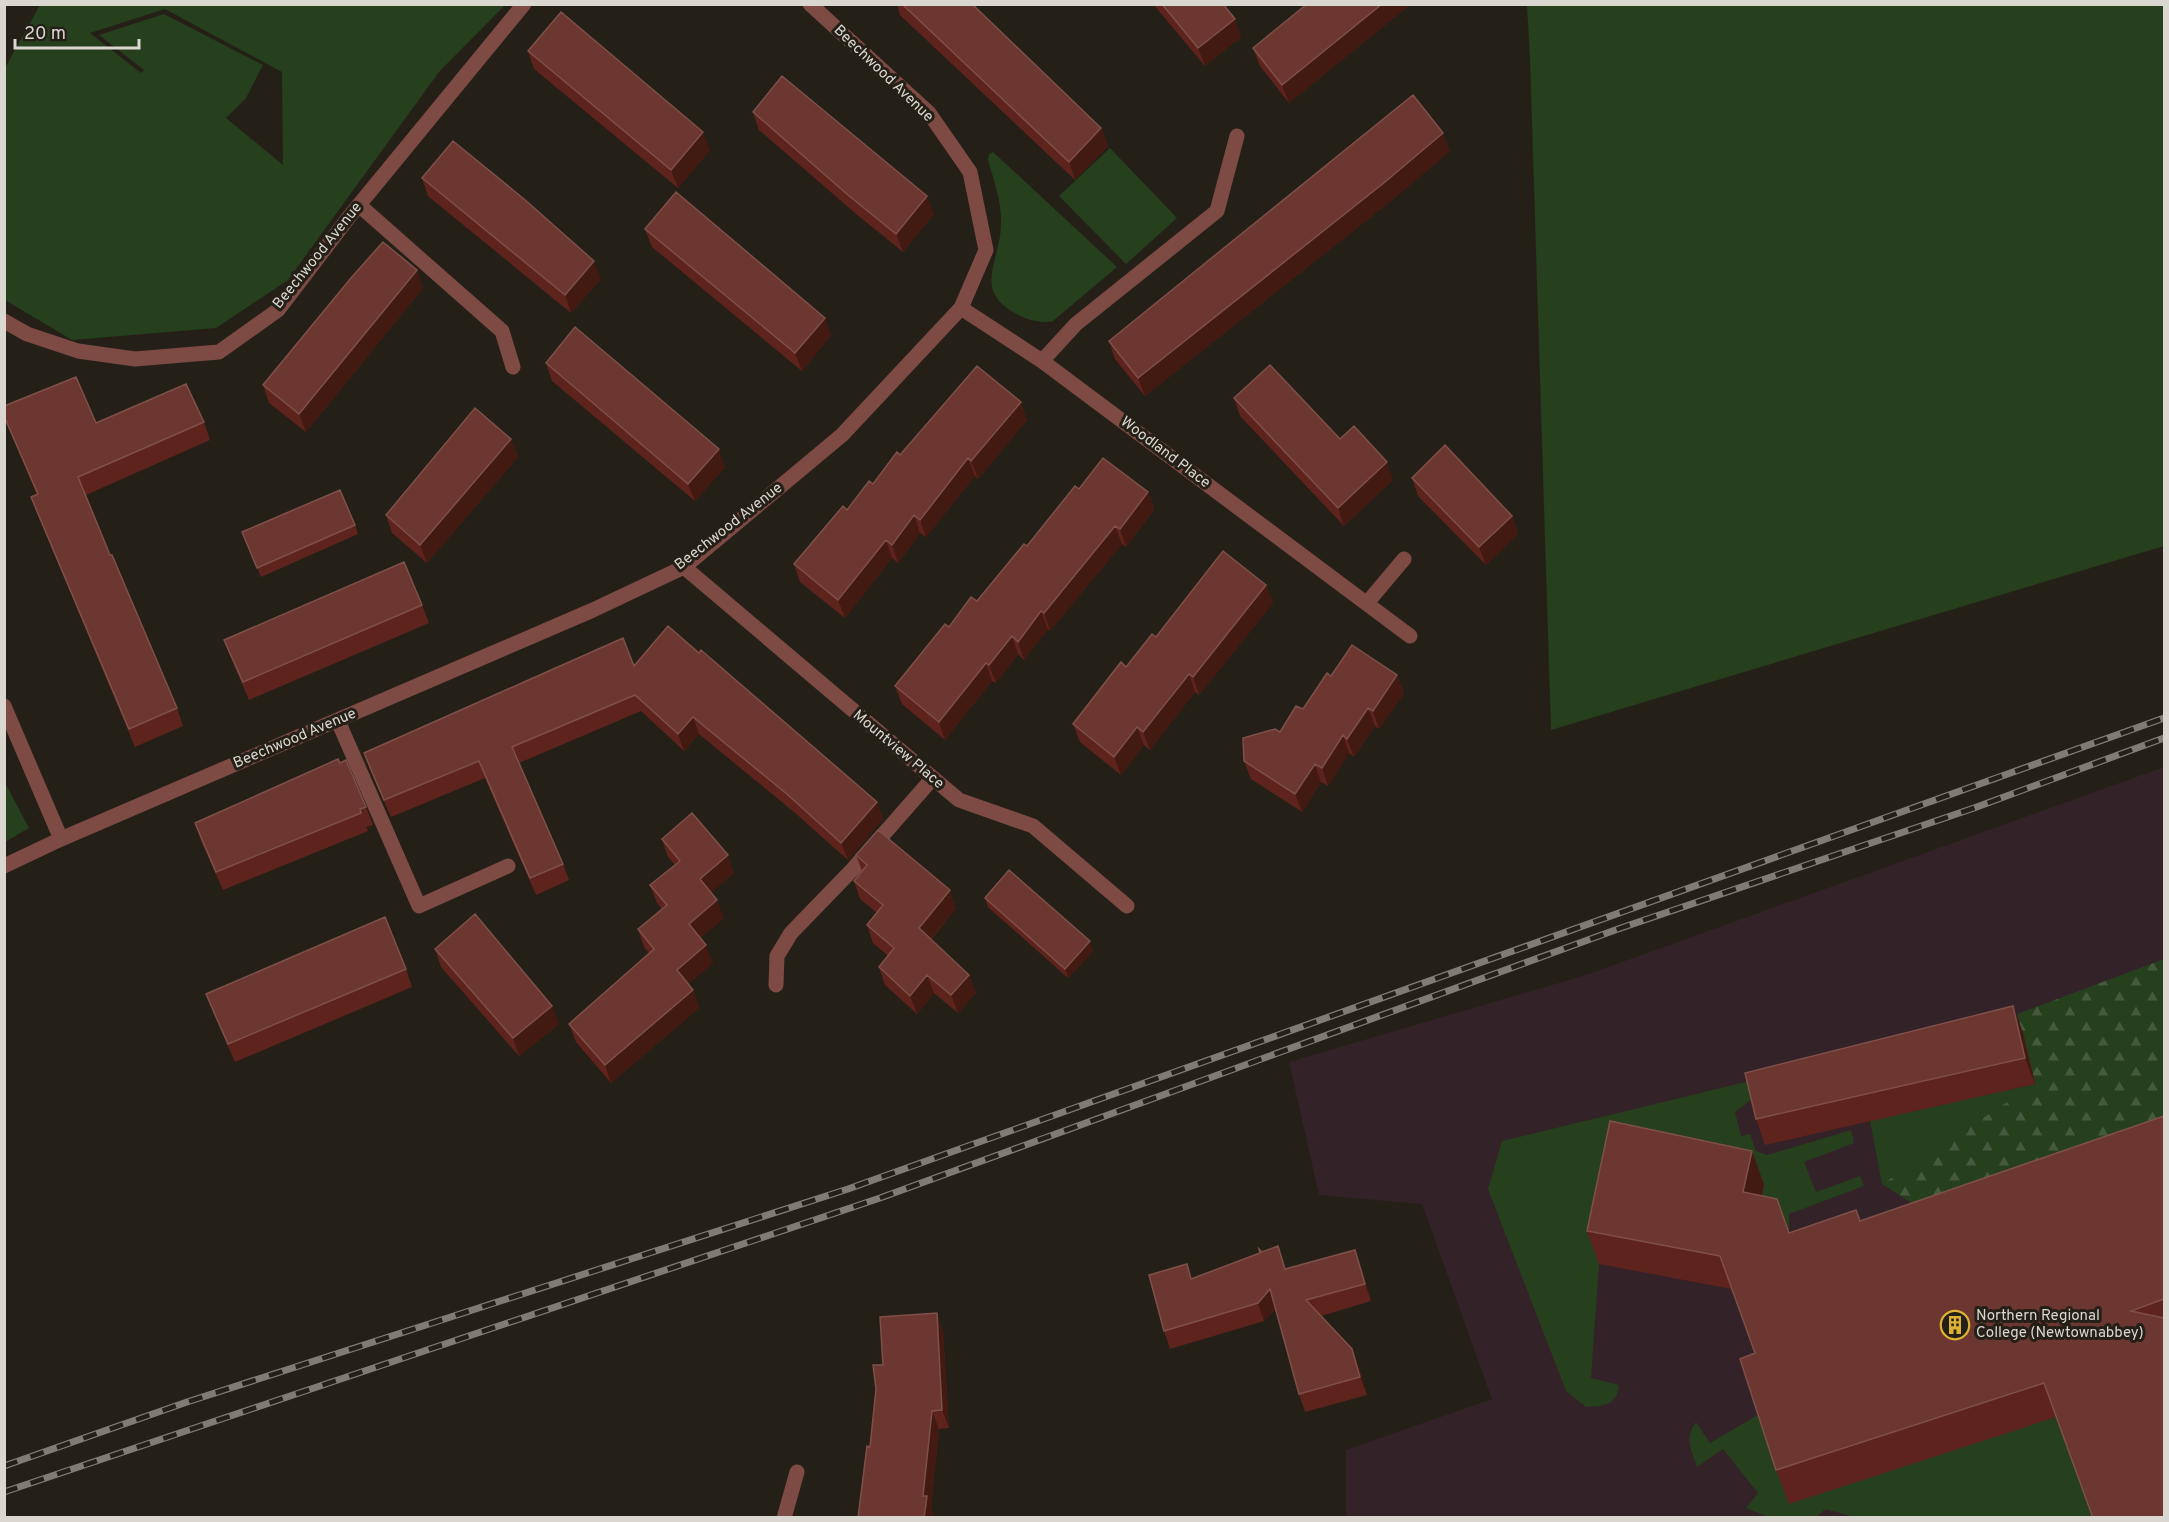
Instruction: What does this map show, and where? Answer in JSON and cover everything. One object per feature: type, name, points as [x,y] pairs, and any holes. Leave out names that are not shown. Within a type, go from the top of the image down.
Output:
[{"type":"street","name":"Beechwood Avenue","points":[[4,321],[27,334],[78,351],[135,360],[219,352],[278,310],[359,206],[524,4]]},
{"type":"street","name":"Beechwood Avenue","points":[[4,866],[61,839],[582,615],[684,567],[842,435],[961,308],[986,250],[970,172],[928,113],[810,4]]},
{"type":"street","points":[[1042,361],[1076,324],[1217,211],[1238,136]]},
{"type":"street","points":[[359,206],[502,331],[513,367]]},
{"type":"street","name":"Woodland Place","points":[[961,308],[1042,361],[1410,636]]},
{"type":"street","points":[[1367,603],[1404,559]]},
{"type":"street","name":"Mountview Place","points":[[684,567],[959,800],[1033,826],[1127,906]]},
{"type":"street","points":[[4,706],[61,839]]},
{"type":"street","points":[[338,721],[419,906],[508,866]]},
{"type":"street","points":[[776,985],[777,956],[790,933],[853,869],[932,779]]},
{"type":"street","points":[[784,1518],[798,1472]]},
{"type":"shaded area","points":[[2164,767],[2164,1517],[1346,1517],[1346,1450],[1492,1399],[1422,1204],[1319,1195],[1289,1062],[1586,975]]},
{"type":"green space","points":[[40,4],[505,5],[439,72],[288,280],[216,328],[72,340],[5,300],[5,68]],"holes":[[[165,9],[282,72],[283,165],[226,118],[246,98],[263,65],[164,14],[99,35],[144,70],[141,73],[90,33]]]},
{"type":"green space","points":[[1527,5],[2164,5],[2164,546],[1551,730]]},
{"type":"green space","points":[[1110,148],[1177,218],[1126,264],[1059,196]]},
{"type":"green space","points":[[993,152],[1117,267],[1053,321],[1037,321],[1022,317],[1001,303],[994,293],[992,272],[1000,237],[1001,216],[988,160],[989,154]]},
{"type":"green space","points":[[4,781],[29,828],[5,842],[4,842]]},
{"type":"green space","points":[[2164,959],[2164,1131],[1938,1220],[1882,1184],[2035,1084],[2017,1014]]},
{"type":"green space","points":[[1750,1081],[1752,1099],[1735,1112],[1741,1136],[1750,1134],[1756,1151],[1767,1155],[1851,1130],[1854,1143],[1804,1162],[1816,1192],[1860,1176],[1864,1186],[1789,1214],[1789,1233],[1755,1226],[1622,1155],[1599,1265],[1591,1378],[1619,1385],[1618,1392],[1613,1400],[1604,1405],[1586,1407],[1566,1391],[1488,1189],[1502,1141]]},
{"type":"green space","points":[[2035,1084],[1918,1167],[1882,1184],[1870,1121]]},
{"type":"green space","points":[[2049,1398],[2093,1517],[1857,1518],[1826,1509],[1816,1517],[1768,1517],[1746,1508],[1758,1493],[1723,1449],[1697,1467],[1689,1439],[1696,1422],[1710,1443],[1756,1416]]},
{"type":"building","points":[[902,4],[972,4],[1101,128],[1069,162]]},
{"type":"building","points":[[1162,4],[1223,4],[1235,19],[1198,48]]},
{"type":"building","points":[[1307,4],[1382,4],[1282,85],[1253,48]]},
{"type":"building","points":[[561,12],[703,132],[671,170],[528,51]]},
{"type":"building","points":[[782,76],[927,196],[896,234],[753,112]]},
{"type":"building","points":[[1413,95],[1443,133],[1385,182],[1138,378],[1109,341]]},
{"type":"building","points":[[453,141],[524,199],[594,261],[565,295],[422,178]]},
{"type":"building","points":[[676,192],[825,318],[795,353],[645,229]]},
{"type":"building","points":[[383,242],[417,270],[299,414],[263,385]]},
{"type":"building","points":[[575,327],[719,449],[688,484],[546,363]]},
{"type":"building","points":[[1270,365],[1340,439],[1354,426],[1387,462],[1338,508],[1234,398]]},
{"type":"building","points":[[977,366],[1021,402],[971,461],[968,458],[920,520],[914,515],[892,545],[886,540],[838,600],[794,564],[843,506],[847,510],[869,481],[873,484],[897,452],[900,455]]},
{"type":"building","points":[[76,377],[96,423],[186,384],[204,422],[78,477],[177,708],[129,729],[31,497],[38,494],[4,416],[4,406]]},
{"type":"building","points":[[475,408],[511,439],[420,545],[386,515]]},
{"type":"building","points":[[1445,445],[1512,516],[1479,547],[1412,478]]},
{"type":"building","points":[[1103,458],[1148,492],[1120,529],[1115,526],[1044,613],[1041,611],[1018,642],[1012,636],[989,665],[986,663],[939,722],[895,686],[945,624],[949,627],[971,597],[977,601],[1024,544],[1027,546],[1075,486],[1079,489]]},
{"type":"building","points":[[340,490],[355,525],[257,568],[242,532]]},
{"type":"building","points":[[1223,551],[1266,585],[1193,677],[1189,674],[1143,732],[1137,727],[1114,757],[1073,724],[1121,662],[1126,667],[1152,634],[1156,637]]},
{"type":"building","points":[[404,562],[422,605],[243,682],[224,640]]},
{"type":"building","points":[[668,626],[699,653],[701,650],[877,802],[841,843],[788,795],[693,717],[678,734],[635,695],[512,747],[563,864],[530,878],[479,761],[384,800],[364,753],[623,638],[634,666]]},
{"type":"building","points":[[1352,645],[1397,675],[1373,711],[1368,708],[1347,739],[1343,735],[1322,768],[1315,764],[1295,794],[1244,761],[1243,738],[1275,729],[1280,732],[1296,706],[1303,709],[1327,673],[1331,676]]},
{"type":"building","points":[[338,759],[340,763],[346,760],[366,807],[360,809],[361,813],[216,872],[195,823]]},
{"type":"building","points":[[692,813],[728,855],[700,879],[717,900],[689,924],[706,945],[677,970],[693,990],[605,1065],[569,1024],[654,949],[638,929],[667,905],[650,885],[680,861],[662,839]]},
{"type":"building","points":[[878,830],[950,890],[919,928],[969,975],[951,995],[927,975],[910,996],[879,967],[894,948],[867,925],[883,905],[854,881],[867,865],[856,855]]},
{"type":"building","points":[[1009,870],[1090,941],[1065,969],[985,898]]},
{"type":"building","points":[[475,914],[552,1006],[513,1038],[435,949]]},
{"type":"building","points":[[385,917],[406,969],[228,1044],[206,994]]},
{"type":"building","points":[[2013,1006],[2025,1058],[1756,1119],[1745,1073]]},
{"type":"building","name":"Northern Regional College (Newtownabbey)","points":[[2164,1116],[2164,1299],[2131,1311],[2164,1318],[2164,1518],[2093,1518],[2044,1383],[1776,1470],[1740,1359],[1755,1353],[1720,1256],[1587,1231],[1610,1121],[1752,1151],[1743,1192],[1777,1199],[1789,1233],[1856,1210],[1860,1221]]},
{"type":"building","points":[[1278,1246],[1285,1269],[1355,1250],[1365,1284],[1306,1300],[1352,1349],[1360,1377],[1299,1394],[1270,1289],[1258,1303],[1164,1331],[1149,1275],[1187,1264],[1191,1279],[1260,1253],[1259,1249],[1262,1252]]},
{"type":"building","points":[[937,1313],[942,1410],[932,1411],[923,1496],[927,1496],[924,1518],[858,1518],[867,1446],[870,1447],[876,1389],[873,1365],[883,1365],[880,1317]]},
{"type":"railway","points":[[4,1466],[187,1402],[848,1189],[2164,718]]},
{"type":"railway","points":[[4,1492],[880,1198],[1618,929],[1974,808],[2164,738]]},
{"type":"place","name":"Northern Regional College (Newtownabbey)","points":[[1955,1325]]}]
